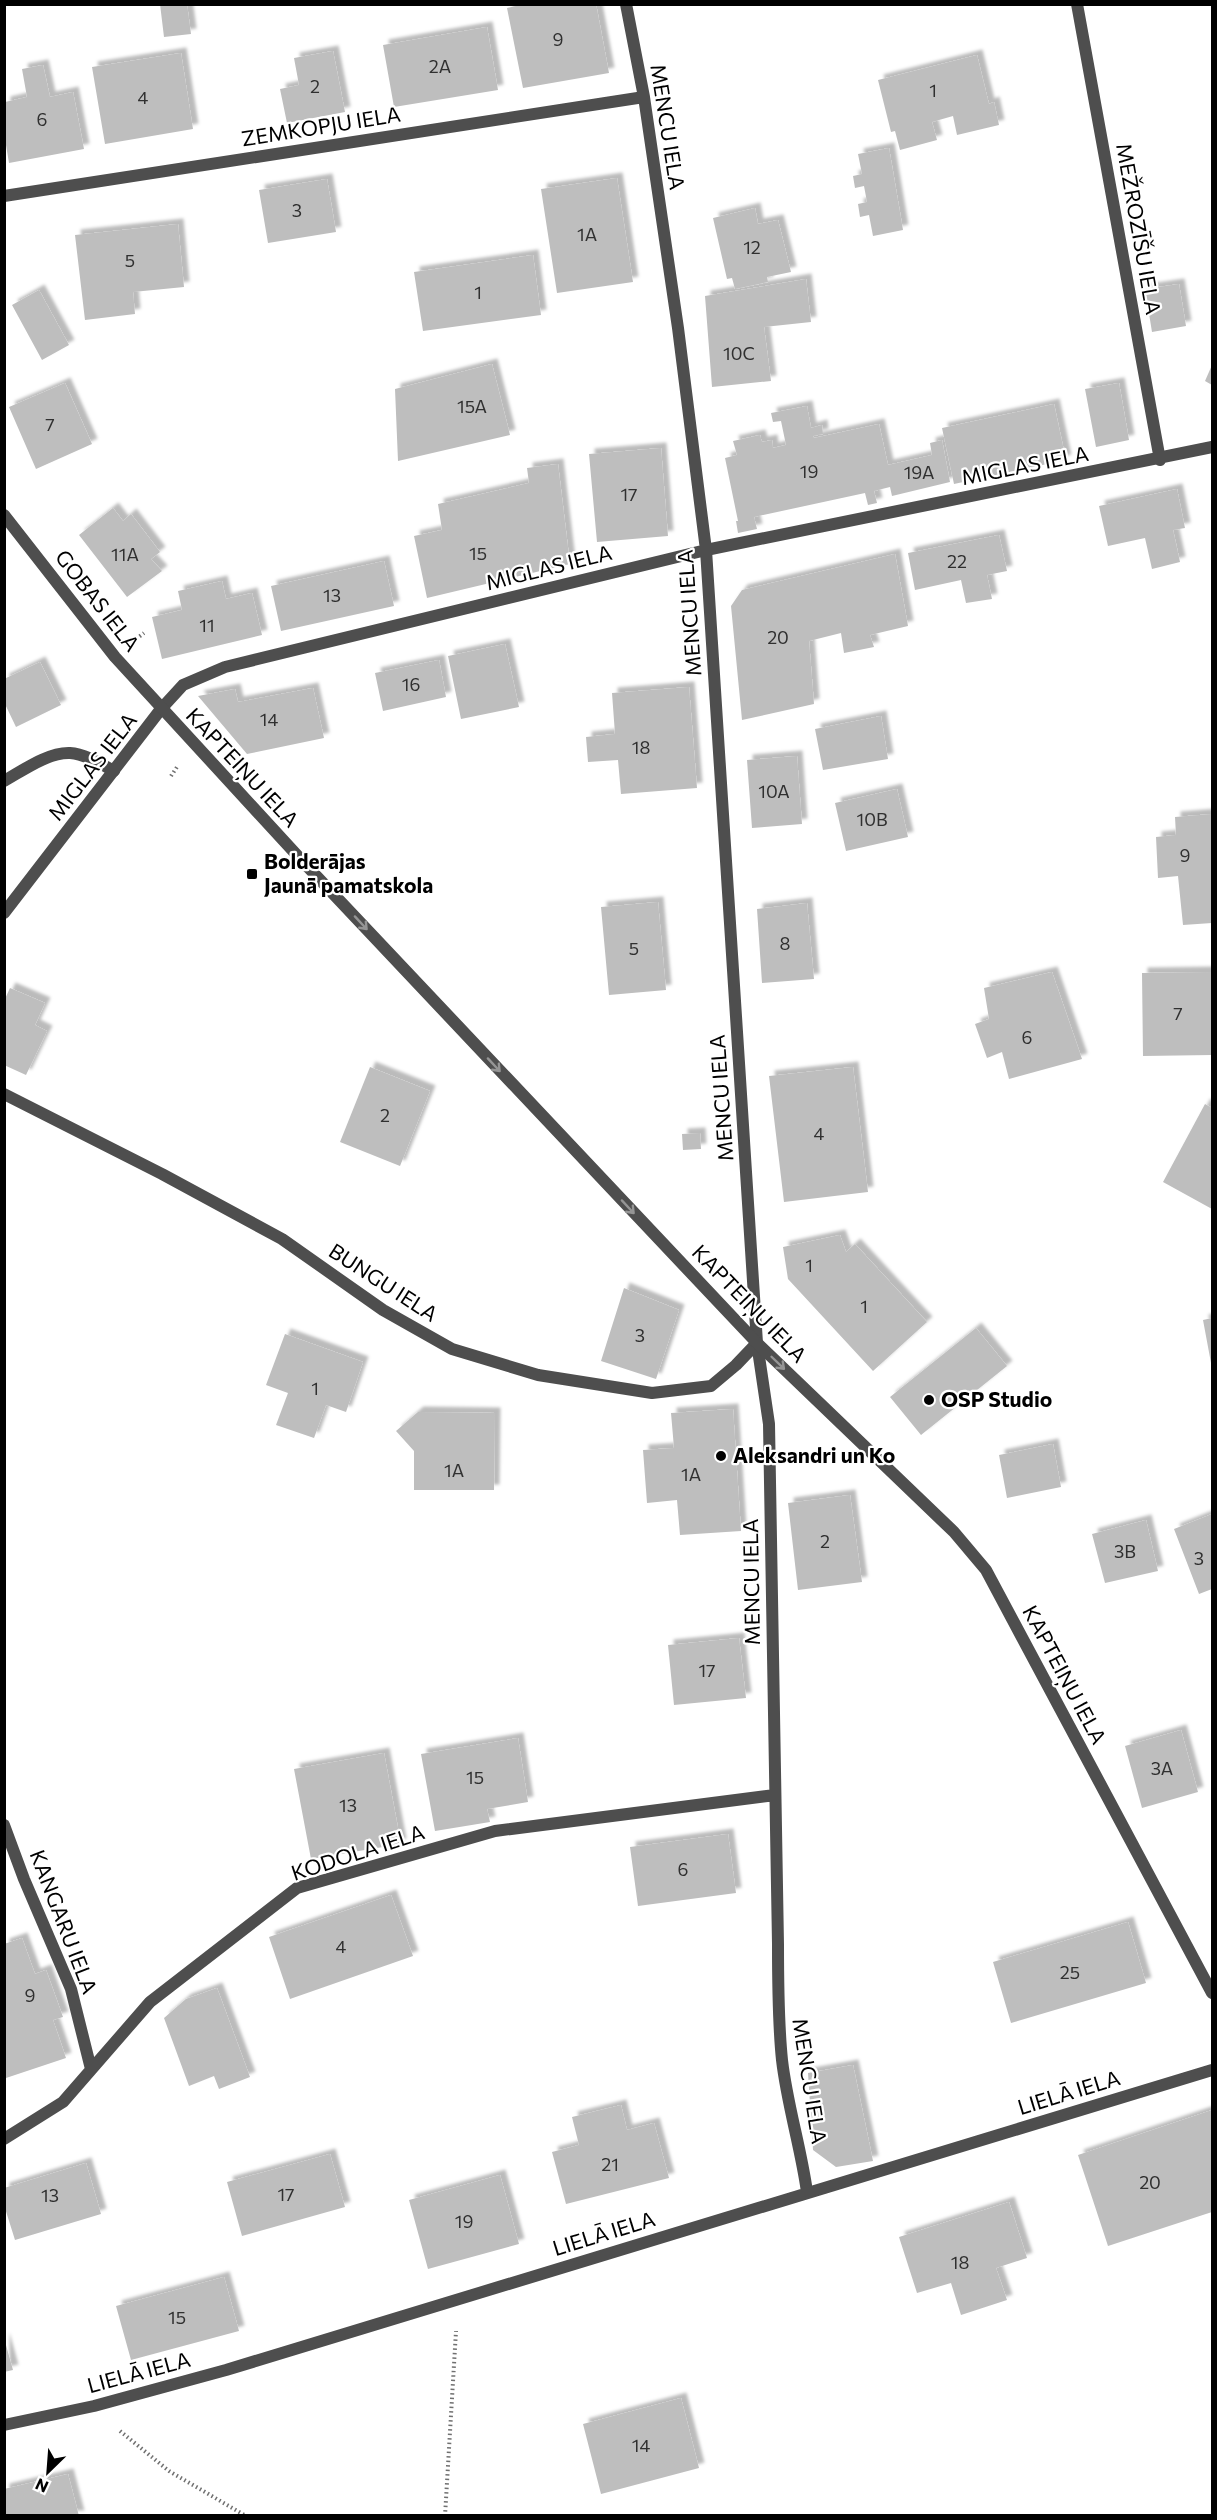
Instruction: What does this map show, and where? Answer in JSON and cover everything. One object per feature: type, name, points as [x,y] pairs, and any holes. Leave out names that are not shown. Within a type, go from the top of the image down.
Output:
[{"type":"street","name":"MENCU IELA","points":[[627,4],[644,97],[678,328],[706,550],[757,1343],[769,1424],[777,1998],[781,2051],[807,2192]]},
{"type":"street","name":"MEŽROZĪŠU IELA","points":[[1077,4],[1160,460]]},
{"type":"street","name":"ZEMKOPJU IELA","points":[[4,196],[644,97]]},
{"type":"street","name":"MIGLAS IELA","points":[[4,913],[161,710],[183,685],[225,667],[706,550],[1160,460],[1212,447]]},
{"type":"street","name":"GOBAS IELA","points":[[4,515],[115,657],[161,710]]},
{"type":"street","name":"KAPTEIŅU IELA","points":[[161,710],[757,1343],[954,1532],[986,1570],[1212,1993]]},
{"type":"street","points":[[4,781],[40,760],[69,753],[93,760],[114,771]]},
{"type":"street","name":"BUNGU IELA","points":[[4,1094],[162,1174],[282,1239],[383,1310],[452,1349],[538,1375],[652,1393],[711,1386],[757,1343]]},
{"type":"street","name":"KODOLA IELA","points":[[4,2139],[63,2102],[150,2002],[297,1888],[495,1831],[775,1795]]},
{"type":"street","name":"KANGARU IELA","points":[[4,1825],[24,1879],[71,1989],[91,2070]]},
{"type":"street","name":"LIELĀ IELA","points":[[4,2425],[94,2406],[226,2370],[1212,2070]]},
{"type":"path","points":[[445,2516],[458,2299]]},
{"type":"path","points":[[94,2406],[130,2440],[169,2471],[246,2516]]},
{"type":"building","points":[[160,4],[187,4],[191,34],[164,37]]},
{"type":"building","points":[[525,4],[596,4],[609,73],[523,88],[507,8]]},
{"type":"building","points":[[487,27],[498,90],[394,107],[383,45]]},
{"type":"building","points":[[333,51],[345,112],[287,123],[280,89],[299,85],[294,58]]},
{"type":"building","points":[[181,53],[193,129],[105,144],[92,67]]},
{"type":"building","points":[[977,55],[989,104],[994,102],[999,125],[957,135],[953,116],[932,122],[937,140],[900,150],[895,131],[891,132],[878,80]]},
{"type":"building","points":[[43,65],[50,97],[73,92],[84,149],[9,163],[5,139],[5,102],[27,97],[22,69]]},
{"type":"building","points":[[889,148],[903,230],[873,236],[869,215],[860,217],[858,204],[867,202],[864,186],[855,188],[853,176],[862,174],[858,154]]},
{"type":"building","points":[[617,178],[633,282],[557,293],[541,189]]},
{"type":"building","points":[[327,179],[336,232],[268,243],[259,190]]},
{"type":"building","points":[[755,208],[758,224],[778,220],[791,272],[767,277],[768,282],[735,289],[732,278],[727,279],[713,218]]},
{"type":"building","points":[[178,224],[184,287],[133,292],[135,314],[85,320],[75,235]]},
{"type":"building","points":[[533,255],[541,315],[423,331],[414,272]]},
{"type":"building","points":[[806,279],[811,322],[764,327],[771,381],[712,387],[705,296]]},
{"type":"building","points":[[1179,284],[1186,326],[1152,332],[1145,289]]},
{"type":"building","points":[[39,290],[69,345],[42,360],[12,305]]},
{"type":"building","points":[[492,364],[510,435],[398,461],[395,389]]},
{"type":"building","points":[[1212,365],[1212,385],[1205,381]]},
{"type":"building","points":[[65,383],[92,444],[36,469],[9,407]]},
{"type":"building","points":[[1119,383],[1129,440],[1096,447],[1085,389]]},
{"type":"building","points":[[1054,404],[1066,460],[954,484],[942,428]]},
{"type":"building","points":[[807,406],[811,428],[822,425],[823,434],[813,436],[814,438],[879,424],[888,465],[932,455],[930,443],[942,440],[950,482],[892,496],[890,487],[874,491],[877,503],[868,505],[865,493],[754,517],[757,529],[738,533],[736,521],[738,521],[725,458],[737,455],[733,441],[760,435],[762,442],[772,440],[773,448],[786,445],[781,421],[773,422],[771,413]]},
{"type":"building","points":[[661,448],[668,536],[597,542],[589,454]]},
{"type":"building","points":[[558,464],[570,564],[427,598],[414,536],[442,530],[438,504],[529,483],[527,468]]},
{"type":"building","points":[[1177,489],[1185,528],[1173,530],[1180,562],[1152,569],[1145,538],[1108,546],[1099,506]]},
{"type":"building","points":[[113,508],[123,521],[131,514],[160,552],[151,559],[162,571],[127,597],[79,535]]},
{"type":"building","points":[[999,535],[1007,571],[987,575],[992,599],[966,603],[961,580],[915,590],[908,553]]},
{"type":"building","points":[[895,554],[908,626],[870,635],[874,647],[844,653],[841,633],[809,641],[814,704],[742,720],[731,606],[742,590]]},
{"type":"building","points":[[384,561],[394,606],[281,631],[271,586]]},
{"type":"building","points":[[222,581],[226,599],[252,593],[262,635],[162,659],[152,617],[182,610],[178,591]]},
{"type":"building","points":[[505,644],[519,707],[461,719],[448,656]]},
{"type":"building","points":[[439,660],[446,697],[383,711],[375,673]]},
{"type":"building","points":[[40,662],[61,705],[16,727],[4,702],[4,679]]},
{"type":"building","points":[[689,687],[697,788],[621,794],[618,760],[588,762],[586,737],[615,734],[612,693]]},
{"type":"building","points":[[313,688],[324,738],[247,754],[198,696],[235,689],[238,702]]},
{"type":"building","points":[[881,716],[888,759],[823,770],[815,729]]},
{"type":"building","points":[[797,756],[802,824],[752,828],[747,760]]},
{"type":"building","points":[[897,789],[908,837],[846,851],[835,803]]},
{"type":"building","points":[[1212,814],[1212,923],[1183,925],[1178,876],[1158,878],[1156,837],[1176,835],[1175,817]]},
{"type":"building","points":[[658,902],[666,990],[609,995],[601,907]]},
{"type":"building","points":[[807,903],[814,979],[762,983],[757,909]]},
{"type":"building","points":[[1052,972],[1082,1059],[1009,1079],[1002,1052],[987,1058],[975,1024],[989,1019],[984,988]]},
{"type":"building","points":[[1212,972],[1212,1055],[1143,1056],[1142,973]]},
{"type":"building","points":[[10,988],[45,1003],[35,1025],[47,1031],[26,1075],[4,1065],[4,1001]]},
{"type":"building","points":[[370,1067],[430,1091],[400,1166],[340,1142]]},
{"type":"building","points":[[853,1067],[868,1192],[784,1202],[769,1076]]},
{"type":"building","points":[[1205,1104],[1212,1108],[1212,1209],[1163,1182]]},
{"type":"building","points":[[700,1133],[701,1149],[683,1150],[682,1134]]},
{"type":"building","points":[[840,1235],[846,1252],[855,1244],[927,1322],[873,1371],[788,1279],[783,1247]]},
{"type":"building","points":[[624,1288],[679,1310],[656,1379],[601,1361]]},
{"type":"building","points":[[1212,1318],[1212,1363],[1211,1363],[1203,1320]]},
{"type":"building","points":[[976,1328],[1007,1366],[921,1435],[890,1397]]},
{"type":"building","points":[[285,1334],[363,1362],[346,1412],[326,1405],[314,1438],[276,1425],[288,1393],[266,1385]]},
{"type":"building","points":[[733,1409],[741,1531],[680,1535],[677,1500],[647,1503],[643,1450],[674,1448],[671,1413]]},
{"type":"building","points":[[418,1412],[495,1413],[494,1490],[414,1490],[414,1451],[396,1431]]},
{"type":"building","points":[[1053,1444],[1061,1487],[1007,1498],[999,1455]]},
{"type":"building","points":[[850,1495],[862,1582],[798,1590],[788,1503]]},
{"type":"building","points":[[1212,1514],[1212,1589],[1199,1594],[1174,1529]]},
{"type":"building","points":[[1146,1520],[1158,1571],[1105,1583],[1092,1534]]},
{"type":"building","points":[[739,1638],[746,1698],[674,1705],[668,1645]]},
{"type":"building","points":[[1181,1730],[1198,1792],[1142,1808],[1125,1746]]},
{"type":"building","points":[[518,1738],[528,1802],[487,1809],[490,1822],[435,1831],[421,1754]]},
{"type":"building","points":[[384,1753],[401,1844],[311,1859],[294,1769]]},
{"type":"building","points":[[728,1834],[736,1893],[638,1906],[630,1847]]},
{"type":"building","points":[[391,1895],[413,1956],[290,1999],[269,1937]]},
{"type":"building","points":[[1128,1922],[1146,1983],[1011,2023],[993,1962]]},
{"type":"building","points":[[22,1938],[35,1974],[46,1970],[63,2017],[53,2020],[66,2058],[6,2078],[4,1944]]},
{"type":"building","points":[[217,1988],[250,2077],[219,2089],[214,2076],[189,2086],[164,2018],[186,1999]]},
{"type":"building","points":[[853,2065],[873,2161],[836,2167],[813,2150],[808,2073]]},
{"type":"building","points":[[621,2105],[627,2130],[654,2123],[669,2178],[566,2204],[552,2152],[579,2145],[572,2117]]},
{"type":"building","points":[[1212,2110],[1212,2212],[1108,2246],[1078,2155]]},
{"type":"building","points":[[330,2154],[345,2207],[242,2236],[227,2182]]},
{"type":"building","points":[[86,2163],[101,2214],[15,2240],[4,2205],[4,2188]]},
{"type":"building","points":[[500,2175],[519,2244],[428,2269],[409,2200]]},
{"type":"building","points":[[1009,2202],[1027,2258],[996,2268],[1007,2300],[961,2315],[951,2283],[917,2293],[899,2237]]},
{"type":"building","points":[[224,2277],[239,2331],[131,2360],[116,2306]]},
{"type":"building","points":[[4,2338],[13,2370],[4,2372]]},
{"type":"building","points":[[681,2398],[699,2468],[601,2494],[583,2424]]},
{"type":"building","points":[[68,2474],[79,2516],[4,2516],[4,2489]]},
{"type":"place","name":"Bolderājas Jaunā pamatskola","points":[[252,874]]},
{"type":"place","name":"OSP Studio","points":[[929,1400]]},
{"type":"place","name":"Aleksandri un Ko","points":[[721,1456]]}]
